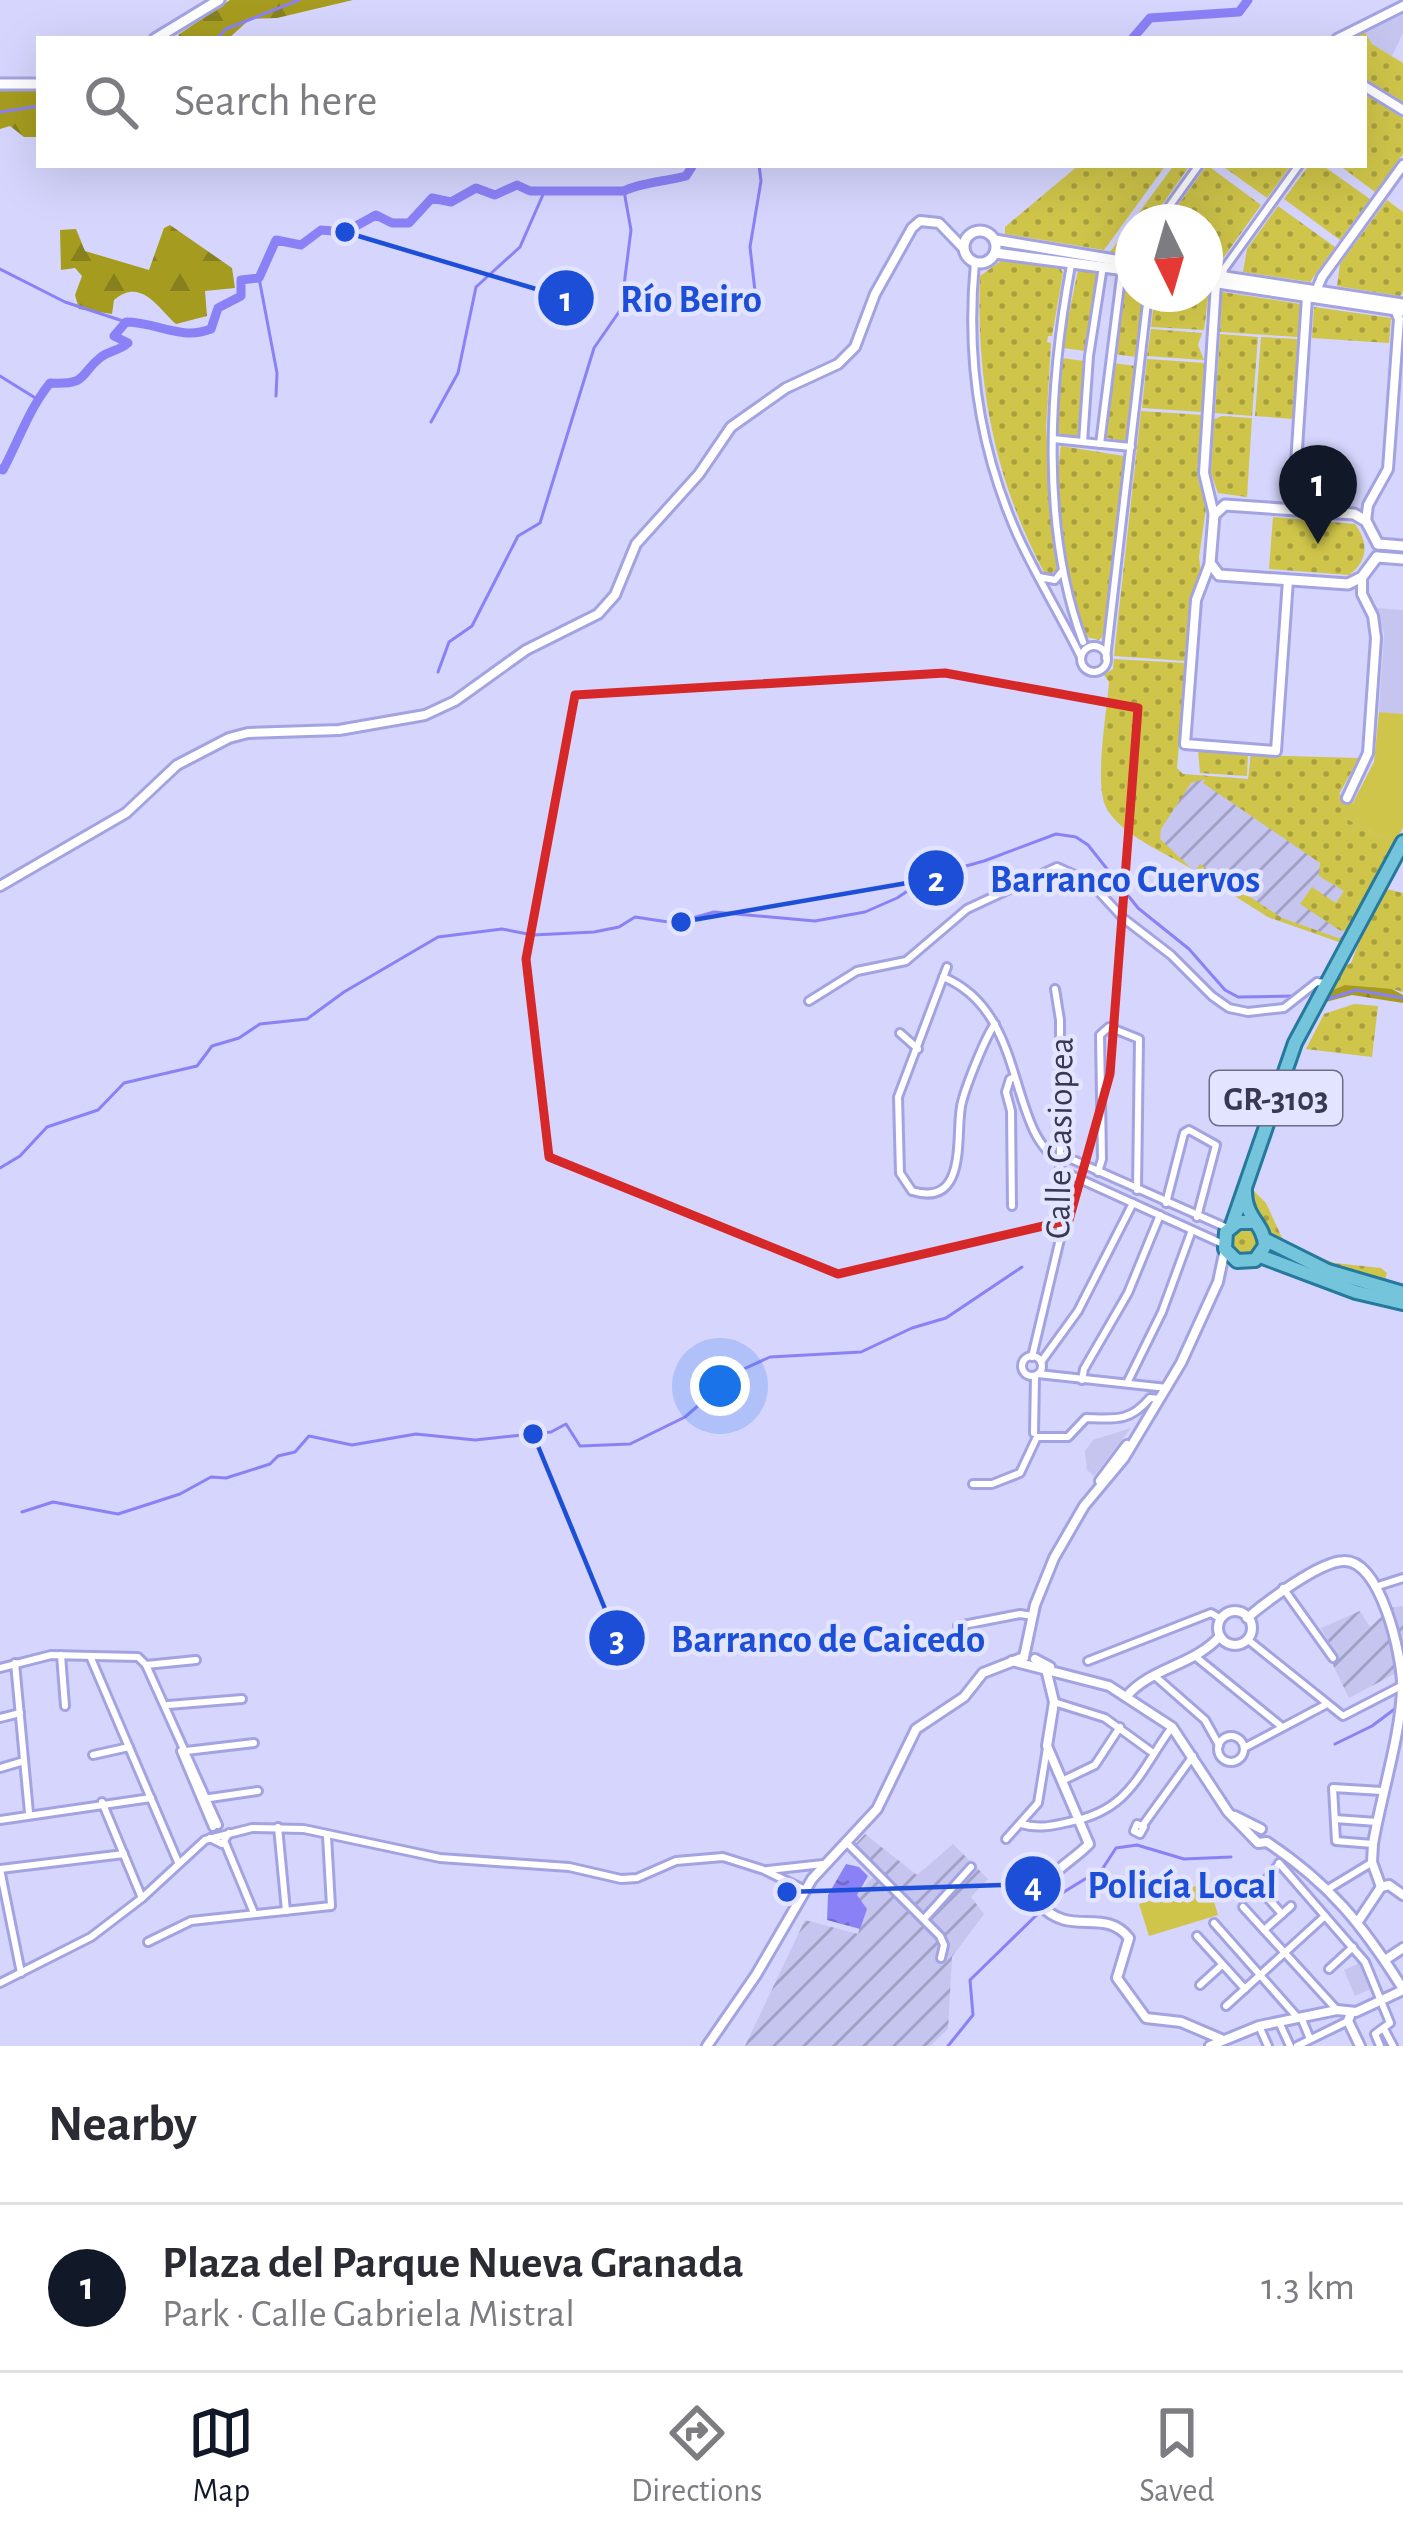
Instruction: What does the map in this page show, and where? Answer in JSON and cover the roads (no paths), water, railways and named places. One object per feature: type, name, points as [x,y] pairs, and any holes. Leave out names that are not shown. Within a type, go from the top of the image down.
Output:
[{"type":"main road","points":[[159,36],[219,0]]},
{"type":"main road","points":[[0,84],[36,84]]},
{"type":"main road","points":[[1115,265],[995,240],[984,231],[969,234],[964,249],[975,262],[986,261],[995,253],[1115,267]]},
{"type":"main road","points":[[995,240],[995,253]]},
{"type":"main road","points":[[1223,281],[1401,312]]},
{"type":"main road","points":[[1403,546],[1382,551],[1362,577],[1348,584],[1219,575],[1210,563],[1214,514],[1226,505],[1354,514],[1366,521],[1382,551],[1403,559]]},
{"type":"main road","points":[[1324,982],[1403,842]]},
{"type":"main road","name":"GR-3103","points":[[1224,1247],[1288,1060],[1324,982]]},
{"type":"main road","name":"GR-3103","points":[[1245,1190],[1251,1222],[1266,1240]]},
{"type":"main road","points":[[1230,1226],[1251,1222]]},
{"type":"main road","points":[[1403,1293],[1328,1271],[1266,1240],[1260,1256],[1403,1304]]},
{"type":"main road","points":[[1224,1247],[1243,1263]]},
{"type":"main road","name":"GR-3103","points":[[1243,1263],[1260,1256]]},
{"type":"street","points":[[1342,36],[1403,6]]},
{"type":"street","points":[[1367,88],[1403,110]]},
{"type":"street","points":[[1293,509],[1312,294],[1403,164]]},
{"type":"street","points":[[1171,204],[1197,168]]},
{"type":"street","points":[[1223,271],[1298,168]]},
{"type":"street","points":[[0,886],[109,824],[140,803],[177,765],[230,738],[248,733],[340,730],[425,715],[526,650],[598,614],[620,585],[632,550],[699,474],[731,427],[855,347],[875,294],[912,228],[930,220],[964,249]]},
{"type":"street","points":[[947,230],[969,234]]},
{"type":"street","points":[[1072,261],[1057,352],[1053,439],[1064,567],[1088,646]]},
{"type":"street","points":[[975,262],[973,347],[985,436],[1007,508],[1070,630],[1082,666],[1093,672],[1103,668],[1111,632],[1146,312]]},
{"type":"street","points":[[1083,442],[1089,356],[1103,266]]},
{"type":"street","points":[[1100,444],[1122,312]]},
{"type":"street","points":[[1211,312],[1204,473],[1214,514]]},
{"type":"street","points":[[1366,521],[1388,469],[1401,312]]},
{"type":"street","points":[[1053,439],[1131,447]]},
{"type":"street","points":[[1210,493],[1226,505]]},
{"type":"street","points":[[1354,514],[1369,505]]},
{"type":"street","points":[[1210,563],[1196,600],[1190,744],[1276,751],[1288,580]]},
{"type":"street","points":[[1040,578],[1055,580],[1064,567]]},
{"type":"street","points":[[1203,585],[1219,575]]},
{"type":"street","points":[[1347,798],[1369,742],[1377,627],[1362,594],[1362,577]]},
{"type":"street","points":[[1348,584],[1362,594]]},
{"type":"street","points":[[1070,630],[1106,658]]},
{"type":"street","points":[[1081,657],[1088,646],[1111,632]]},
{"type":"street","points":[[809,1001],[857,971],[906,961],[967,909],[1057,867],[1090,882],[1123,918],[1172,955],[1221,1004],[1248,1012],[1276,1010],[1324,982]]},
{"type":"street","points":[[947,967],[898,1096],[904,1184],[922,1194],[942,1186],[959,1161],[962,1101],[995,1024]]},
{"type":"street","points":[[943,977],[977,997],[995,1024],[1045,1153],[1132,1203],[1224,1247]]},
{"type":"street","name":"Calle Casiopea","points":[[1032,1357],[1060,1239],[1060,1020],[1055,989]]},
{"type":"street","points":[[1034,1433],[1036,1375],[1041,1362],[1078,1311],[1138,1190],[1138,1039],[1105,1028],[1100,1035],[1102,1163],[1098,1172]]},
{"type":"street","points":[[900,1033],[918,1049]]},
{"type":"street","points":[[1012,1206],[1011,1111],[1006,1092],[1015,1077]]},
{"type":"street","points":[[1166,1203],[1186,1131],[1215,1142],[1197,1217]]},
{"type":"street","points":[[1062,1163],[1098,1172],[1213,1225],[1230,1226]]},
{"type":"street","points":[[1082,1380],[1128,1293],[1160,1215]]},
{"type":"street","points":[[1207,1237],[1213,1225]]},
{"type":"street","points":[[1126,1383],[1162,1312],[1192,1230]]},
{"type":"street","name":"GR-3103","points":[[1029,1659],[1033,1616],[1054,1558],[1167,1388],[1218,1282],[1224,1247]]},
{"type":"street","name":"GR-3103","points":[[1218,1282],[1243,1263]]},
{"type":"street","points":[[1041,1362],[1032,1357],[1024,1361],[1023,1368],[1036,1375],[1167,1388]]},
{"type":"street","points":[[974,1484],[992,1484],[1020,1473],[1037,1438],[1067,1437],[1086,1418],[1125,1419],[1150,1398],[1160,1399]]},
{"type":"street","points":[[1247,1618],[1283,1588],[1341,1561],[1352,1563],[1378,1586],[1398,1631],[1402,1690],[1372,1862],[1385,1886],[1403,1894]]},
{"type":"street","points":[[1378,1586],[1403,1578]]},
{"type":"street","points":[[1283,1588],[1333,1658]]},
{"type":"street","points":[[1221,1619],[1237,1612],[1251,1627],[1247,1640],[1238,1645],[1222,1639]]},
{"type":"street","points":[[1088,1661],[1210,1613],[1221,1619]]},
{"type":"street","points":[[958,1626],[1020,1614],[1033,1616]]},
{"type":"street","points":[[1221,1619],[1222,1639]]},
{"type":"street","points":[[1130,1698],[1198,1659],[1222,1639]]},
{"type":"street","points":[[1247,1640],[1343,1716],[1402,1690]]},
{"type":"street","points":[[61,1654],[64,1706]]},
{"type":"street","points":[[0,1668],[61,1654],[138,1657],[146,1665],[204,1798],[215,1826],[211,1838]]},
{"type":"street","points":[[90,1656],[178,1862]]},
{"type":"street","points":[[706,2046],[756,1975],[823,1864],[877,1809],[920,1724],[964,1697],[983,1672],[1012,1660],[1029,1659],[1109,1686],[1172,1727],[1228,1812],[1257,1833],[1258,1844],[1267,1842],[1283,1853],[1359,1920],[1403,1990],[1301,2044]]},
{"type":"street","points":[[1198,1659],[1282,1727]]},
{"type":"street","points":[[146,1665],[196,1660]]},
{"type":"street","points":[[15,1663],[29,1813]]},
{"type":"street","points":[[1006,1839],[1042,1794],[1054,1702],[1051,1670]]},
{"type":"street","points":[[1157,1679],[1205,1720],[1221,1757],[1232,1762],[1244,1748],[1327,1704]]},
{"type":"street","points":[[164,1706],[242,1699]]},
{"type":"street","points":[[1054,1702],[1120,1727],[1154,1753]]},
{"type":"street","points":[[0,1718],[20,1713]]},
{"type":"street","points":[[1062,1781],[1091,1769],[1120,1727]]},
{"type":"street","points":[[1021,1824],[1037,1828],[1111,1808],[1172,1727]]},
{"type":"street","points":[[1219,1745],[1233,1737],[1244,1748]]},
{"type":"street","points":[[183,1751],[254,1744]]},
{"type":"street","points":[[1047,1746],[1088,1844],[1047,1881],[1040,1891],[1040,1903],[1048,1914],[1068,1923],[1111,1923],[1121,1928],[1129,1938],[1117,1978],[1146,2018],[1181,2022],[1221,2038]]},
{"type":"street","points":[[93,1755],[129,1747]]},
{"type":"street","points":[[1143,1826],[1193,1756]]},
{"type":"street","points":[[1387,1768],[1403,1758]]},
{"type":"street","points":[[0,1768],[24,1761]]},
{"type":"street","points":[[1373,1844],[1336,1841],[1333,1788],[1382,1791]]},
{"type":"street","points":[[204,1798],[258,1791]]},
{"type":"street","points":[[0,1820],[151,1798]]},
{"type":"street","points":[[101,1802],[142,1898]]},
{"type":"street","points":[[1335,1819],[1377,1822]]},
{"type":"street","points":[[215,1826],[229,1833]]},
{"type":"street","points":[[278,1827],[286,1911]]},
{"type":"street","points":[[0,1983],[91,1937],[211,1838],[278,1827],[440,1858],[580,1868],[621,1880],[676,1861],[715,1857],[764,1870],[805,1891]]},
{"type":"street","points":[[222,1844],[229,1833]]},
{"type":"street","points":[[148,1942],[191,1921],[332,1906],[327,1834]]},
{"type":"street","points":[[211,1838],[222,1844],[252,1913]]},
{"type":"street","points":[[846,1842],[940,1936],[941,1958]]},
{"type":"street","points":[[1263,1884],[1283,1853]]},
{"type":"street","points":[[21,1974],[0,1869],[124,1854]]},
{"type":"street","points":[[1328,1889],[1372,1862]]},
{"type":"street","points":[[764,1870],[823,1864]]},
{"type":"street","points":[[1279,1864],[1365,1962],[1390,2023],[1375,2033],[1380,2046]]},
{"type":"street","points":[[924,1919],[971,1867]]},
{"type":"street","points":[[1359,1920],[1385,1886],[1403,1878]]},
{"type":"street","points":[[1267,1897],[1282,1914]]},
{"type":"street","points":[[1243,1906],[1337,2010],[1349,2017],[1360,2046]]},
{"type":"street","points":[[1264,1930],[1291,1906]]},
{"type":"street","points":[[1226,2006],[1325,1916]]},
{"type":"street","points":[[1214,1923],[1299,2018],[1301,2044]]},
{"type":"street","points":[[1197,1936],[1245,1990]]},
{"type":"street","points":[[1330,1969],[1354,1947]]},
{"type":"street","points":[[1385,1960],[1403,1948]]},
{"type":"street","points":[[1200,1985],[1222,1965]]},
{"type":"street","points":[[1210,2046],[1259,2026],[1337,2010]]},
{"type":"street","points":[[1279,2022],[1301,2044]]},
{"type":"street","points":[[1259,2026],[1268,2046]]},
{"type":"street","points":[[1384,2029],[1393,2046]]},
{"type":"water","points":[[846,1864],[868,1876],[857,1895],[867,1909],[860,1929],[827,1920],[828,1895]]},
{"type":"waterway","points":[[219,36],[299,0]]},
{"type":"waterway","points":[[1135,36],[1150,18],[1239,12],[1248,0]]},
{"type":"waterway","points":[[0,112],[36,106]]},
{"type":"waterway","points":[[0,469],[50,383],[82,378],[101,357],[128,343],[114,336],[126,322],[189,333],[211,329],[218,308],[241,296],[241,280],[259,278],[276,240],[301,245],[321,230],[345,232],[376,215],[392,223],[409,223],[432,198],[451,202],[476,188],[495,195],[517,185],[530,191],[624,191],[686,176],[691,168]]},
{"type":"waterway","points":[[756,300],[750,247],[759,168]]},
{"type":"waterway","points":[[431,422],[458,373],[476,287],[520,247],[545,190]]},
{"type":"waterway","points":[[438,672],[449,642],[472,626],[518,536],[540,523],[594,348],[621,309],[631,230],[624,191]]},
{"type":"waterway","points":[[0,269],[65,302],[126,322]]},
{"type":"waterway","points":[[259,278],[277,373],[276,396]]},
{"type":"waterway","points":[[0,376],[37,399]]},
{"type":"waterway","points":[[0,1168],[20,1156],[47,1127],[98,1110],[124,1083],[197,1066],[212,1046],[239,1038],[260,1024],[307,1019],[438,937],[502,929],[533,935],[594,932],[619,927],[635,917],[675,923],[714,912],[815,921],[865,912],[930,876],[1056,834],[1076,837],[1088,845],[1138,908],[1189,949],[1225,990],[1238,997],[1294,996]]},
{"type":"waterway","points":[[1325,1000],[1356,990],[1403,998]]},
{"type":"waterway","points":[[22,1512],[53,1502],[118,1514],[180,1494],[211,1477],[226,1478],[270,1464],[278,1456],[295,1452],[309,1436],[352,1445],[416,1434],[475,1440],[551,1432],[566,1424],[580,1446],[630,1444],[685,1417],[737,1372],[770,1357],[861,1352],[946,1318],[1022,1267]]},
{"type":"waterway","points":[[1335,1744],[1372,1726],[1400,1705]]},
{"type":"waterway","points":[[948,2046],[973,2015],[970,1980],[1054,1898],[1103,1868],[1116,1848],[1137,1845],[1184,1859],[1231,1857]]},
{"type":"place","name":"Río Beiro","points":[[345,232]]},
{"type":"place","name":"Plaza del Parque Nueva Granada","points":[[1318,544]]},
{"type":"place","name":"Barranco Cuervos","points":[[681,922]]},
{"type":"place","name":"Barranco de Caicedo","points":[[533,1434]]},
{"type":"place","name":"Policía Local","points":[[787,1892]]}]
